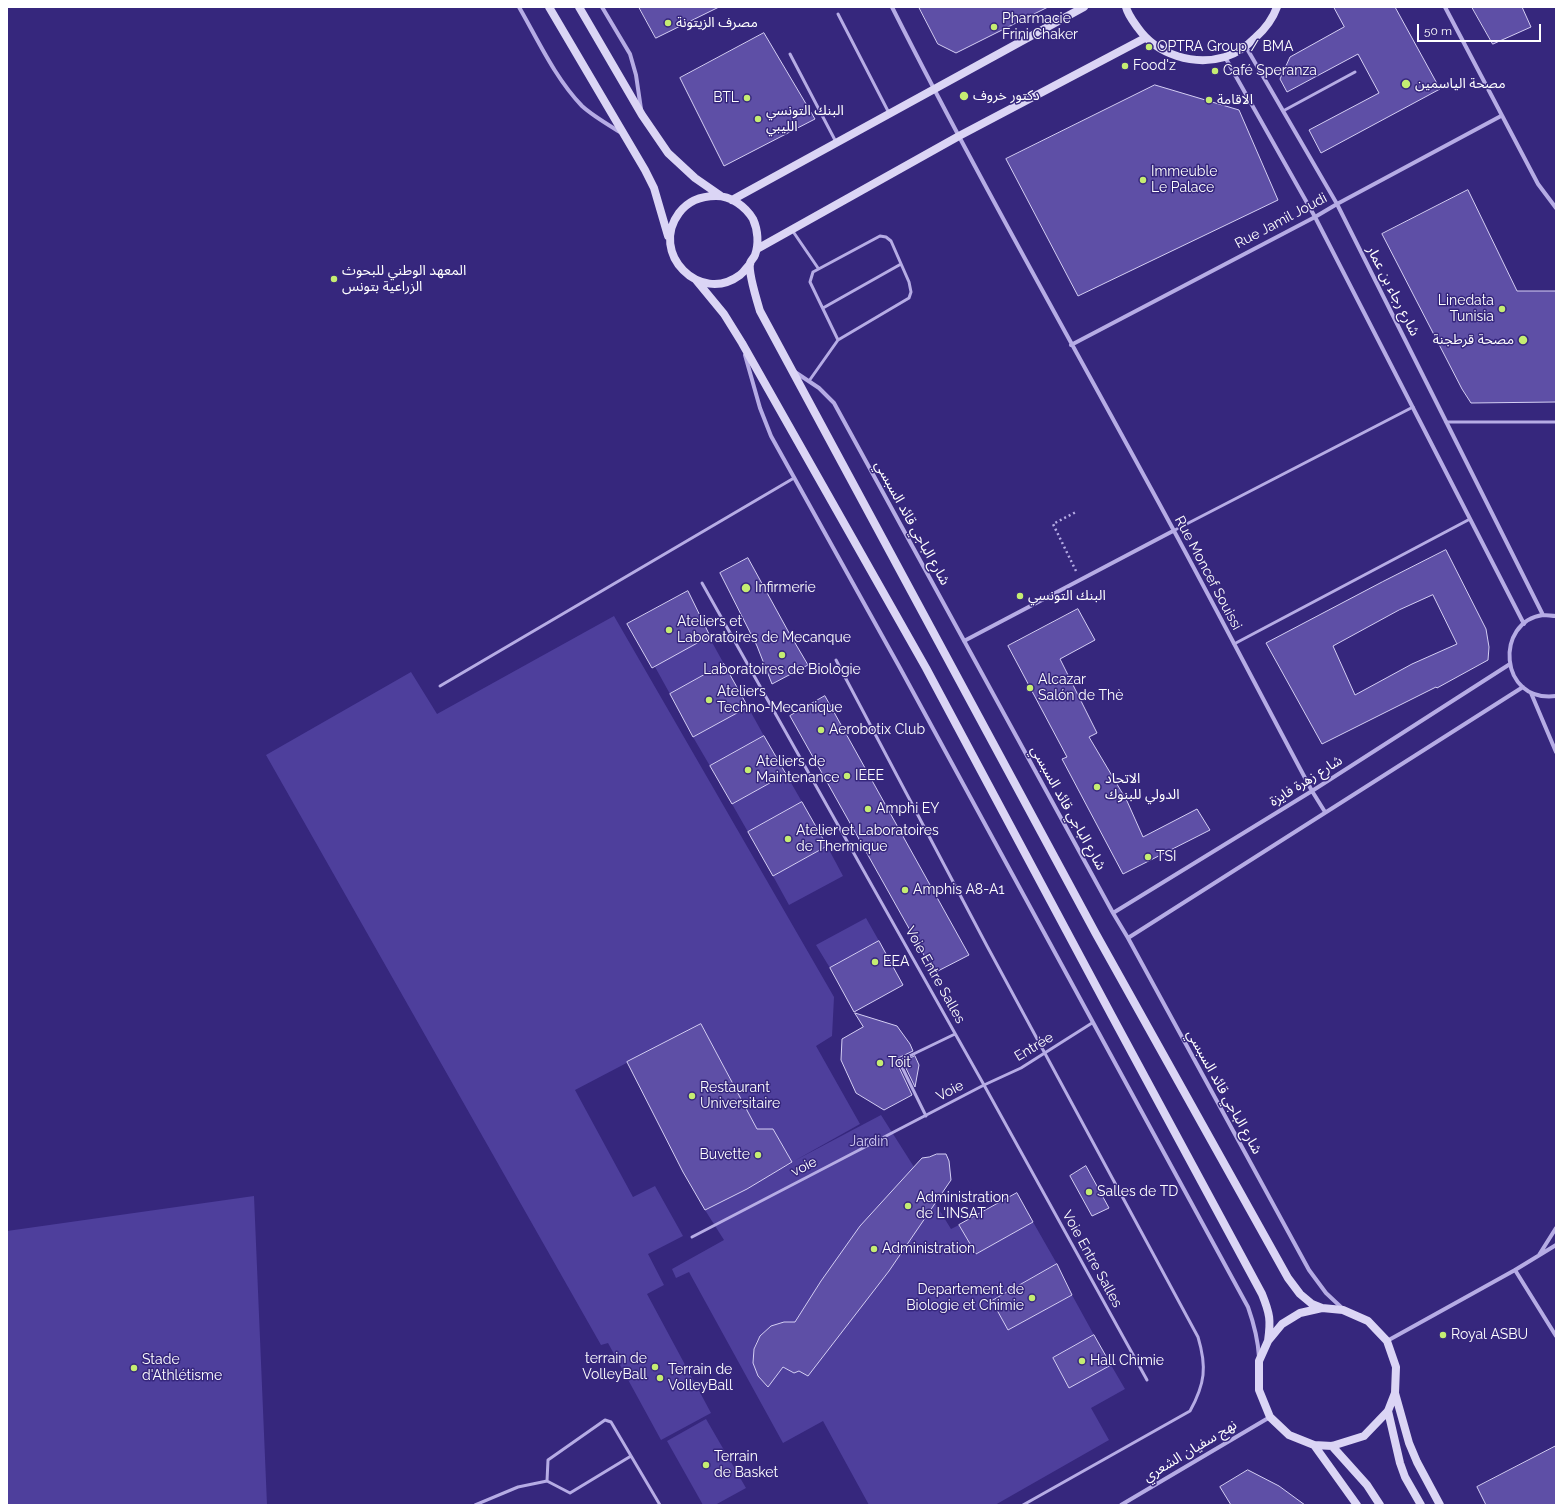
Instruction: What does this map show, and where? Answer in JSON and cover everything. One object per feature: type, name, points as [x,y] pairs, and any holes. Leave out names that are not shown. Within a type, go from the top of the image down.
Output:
[{"type":"street","points":[[519,7],[565,86],[583,106],[598,119],[623,133]]},
{"type":"street","points":[[549,7],[645,170],[654,188],[675,260],[684,272],[696,280],[724,314],[742,343],[926,668],[1262,1294],[1267,1306],[1270,1321],[1268,1341]]},
{"type":"street","points":[[579,7],[642,115],[668,153],[695,178],[721,196],[732,200],[744,208],[753,220],[757,234],[756,248],[750,264],[740,275],[726,282],[711,283],[696,280]]},
{"type":"street","points":[[602,7],[630,54],[638,88],[642,115]]},
{"type":"street","name":"Rue Moncef Souissi","points":[[892,7],[933,88],[1071,345],[1173,531],[1312,791],[1325,812]]},
{"type":"street","points":[[732,200],[933,88],[1084,7]]},
{"type":"street","points":[[1126,7],[1128,15],[1145,38],[1169,54],[1197,60],[1225,57],[1246,46],[1264,30],[1277,7]]},
{"type":"street","points":[[1445,7],[1538,184],[1556,208]]},
{"type":"street","points":[[756,248],[959,136],[1145,38]]},
{"type":"street","name":"شارع رجاء بن عمار","points":[[1246,46],[1337,204],[1543,615]]},
{"type":"street","points":[[1225,57],[1315,217],[1524,624]]},
{"type":"street","name":"Rue Jamil Joudi","points":[[1071,345],[1315,217],[1501,116]]},
{"type":"street","points":[[669,238],[674,219],[682,208],[694,200],[707,196],[721,196]]},
{"type":"street","points":[[750,264],[756,299],[760,311],[791,370],[1096,934],[1288,1278],[1300,1294],[1312,1304],[1322,1308],[1343,1310],[1368,1321],[1387,1341],[1396,1367],[1395,1393],[1409,1444],[1440,1505]]},
{"type":"street","points":[[742,343],[760,408],[771,436],[904,675],[1092,1023],[1248,1307],[1258,1341],[1259,1390],[1270,1417],[1289,1435],[1314,1445],[1332,1446],[1364,1436],[1388,1412],[1395,1393]]},
{"type":"street","name":"شارع الباجي قائد السبسي","points":[[791,370],[819,388],[834,403],[1309,1270],[1326,1293],[1343,1310]]},
{"type":"street","points":[[964,641],[1173,531]]},
{"type":"street","points":[[1556,616],[1543,615],[1533,618],[1524,624],[1514,635],[1509,649],[1510,664],[1514,676],[1523,687],[1531,693],[1547,697],[1556,696]]},
{"type":"street","name":"شارع زهرة فايزة","points":[[1113,913],[1312,791],[1510,664]]},
{"type":"street","points":[[1128,938],[1523,687]]},
{"type":"street","points":[[1531,693],[1556,752]]},
{"type":"street","points":[[1538,1256],[1556,1228]]},
{"type":"street","points":[[1387,1341],[1515,1270],[1556,1245]]},
{"type":"street","points":[[1515,1270],[1556,1336]]},
{"type":"street","points":[[1259,1361],[1268,1341],[1282,1324],[1300,1313],[1322,1308]]},
{"type":"street","points":[[1388,1412],[1400,1463],[1405,1477],[1421,1505]]},
{"type":"street","name":"نهج سفيان الشعري","points":[[1121,1505],[1270,1417]]},
{"type":"street","points":[[1314,1445],[1358,1505]]},
{"type":"street","points":[[1332,1446],[1367,1485],[1380,1505]]},
{"type":"lane","points":[[838,14],[889,113]]},
{"type":"lane","points":[[790,54],[836,142]]},
{"type":"lane","points":[[1283,111],[1355,72]]},
{"type":"lane","points":[[791,230],[818,268]]},
{"type":"lane","points":[[809,381],[838,340],[909,298],[911,292],[909,282],[890,241],[886,237],[880,236],[813,272],[810,282],[838,340]]},
{"type":"lane","points":[[822,308],[901,264]]},
{"type":"lane","points":[[1173,531],[1413,407]]},
{"type":"lane","points":[[1446,422],[1556,422]]},
{"type":"lane","points":[[440,686],[794,478]]},
{"type":"lane","points":[[1234,644],[1470,519]]},
{"type":"lane","name":"Voie Entre Salles","points":[[702,583],[984,1085],[1147,1380]]},
{"type":"lane","points":[[836,660],[1198,1337],[1204,1356],[1203,1374],[1199,1394],[1190,1411],[1023,1505]]},
{"type":"lane","name":"Entrée","points":[[984,1085],[1021,1068],[1092,1023]]},
{"type":"lane","points":[[926,1116],[899,1061],[955,1034]]},
{"type":"lane","name":"Voie","points":[[926,1116],[984,1085]]},
{"type":"lane","name":"voie","points":[[692,1237],[926,1116]]},
{"type":"lane","points":[[546,1481],[548,1460],[605,1420],[612,1422],[660,1505]]},
{"type":"lane","points":[[475,1505],[518,1487],[546,1481],[570,1493],[632,1456]]},
{"type":"path","points":[[1076,512],[1053,524],[1081,580]]},
{"type":"green space","name":"Jardin","points":[[614,616],[834,997],[832,1036],[816,1046],[860,1124],[794,1161],[881,1115],[914,1167],[860,1226],[821,1281],[795,1322],[774,1326],[766,1330],[760,1337],[755,1345],[753,1354],[754,1364],[758,1375],[768,1386],[783,1367],[794,1373],[799,1371],[833,1343],[889,1271],[935,1203],[951,1229],[959,1225],[976,1254],[1033,1222],[1057,1264],[992,1301],[1008,1330],[1072,1295],[1094,1335],[1053,1358],[1069,1388],[1111,1365],[1125,1389],[1091,1408],[1109,1440],[995,1505],[869,1505],[823,1421],[783,1443],[689,1272],[676,1278],[672,1269],[724,1240],[705,1210],[792,1163],[773,1129],[757,1129],[701,1024],[575,1090],[633,1197],[655,1186],[683,1236],[648,1254],[664,1285],[647,1294],[711,1413],[661,1440],[608,1343],[601,1345],[266,755],[411,672],[437,714]]},
{"type":"green space","points":[[708,635],[724,664],[670,694],[654,665]]},
{"type":"green space","points":[[748,707],[764,736],[710,766],[693,737]]},
{"type":"green space","points":[[786,774],[802,802],[748,832],[732,804]]},
{"type":"green space","points":[[827,846],[843,876],[789,905],[773,876]]},
{"type":"green space","points":[[866,918],[879,941],[830,968],[816,945]]},
{"type":"green space","name":"Stade d'Athlétisme","points":[[254,1196],[267,1505],[7,1505],[7,1231]]},
{"type":"green space","name":"Terrain de Basket","points":[[706,1419],[746,1488],[715,1505],[703,1505],[667,1441]]},
{"type":"building","name":"مصرف الزيتونة","points":[[639,7],[719,7],[656,38]]},
{"type":"building","points":[[919,7],[1048,7],[956,53],[938,44]]},
{"type":"building","name":"مصحة الياسمين","points":[[1334,7],[1395,7],[1440,89],[1321,153],[1309,130],[1379,93],[1358,54],[1287,92],[1280,79],[1290,57],[1344,27]]},
{"type":"building","points":[[1472,7],[1522,7],[1531,27],[1493,44]]},
{"type":"building","name":"BTL","points":[[764,33],[815,119],[724,166],[680,78]]},
{"type":"building","name":"Immeuble Le Palace","points":[[1155,85],[1239,110],[1278,200],[1078,296],[1006,159]]},
{"type":"building","points":[[1468,190],[1517,291],[1556,291],[1556,402],[1471,403],[1462,389],[1382,234]]},
{"type":"building","points":[[1446,550],[1486,629],[1489,647],[1488,660],[1437,688],[1436,687],[1322,744],[1266,643]],"holes":[[[1433,595],[1457,644],[1412,664],[1355,695],[1333,646],[1399,610]]]},
{"type":"building","points":[[748,558],[808,665],[772,684],[757,646],[720,573]]},
{"type":"building","name":"Ateliers et Laboratoires de Mecanque","points":[[688,591],[710,636],[652,668],[627,624]]},
{"type":"building","points":[[1078,609],[1095,640],[1060,659],[1097,733],[1089,737],[1127,801],[1143,837],[1197,809],[1210,830],[1123,874],[1062,759],[1067,757],[1008,646]]},
{"type":"building","name":"Ateliers Techno-Mecanique","points":[[724,664],[748,707],[693,737],[670,694]]},
{"type":"building","points":[[825,696],[969,955],[934,973],[790,716]]},
{"type":"building","name":"Ateliers de Maintenance","points":[[764,736],[786,774],[732,804],[710,766]]},
{"type":"building","name":"Atelier et Laboratoires de Thermique","points":[[802,802],[827,846],[773,876],[748,832]]},
{"type":"building","name":"EEA","points":[[879,941],[903,985],[854,1012],[830,968]]},
{"type":"building","name":"Toit","points":[[855,1013],[897,1026],[910,1044],[913,1051],[898,1058],[896,1061],[912,1095],[884,1110],[856,1093],[841,1060],[842,1039],[863,1027]]},
{"type":"building","name":"Restaurant Universitaire","points":[[701,1024],[757,1129],[773,1129],[792,1162],[747,1189],[705,1210],[683,1172],[627,1062]]},
{"type":"building","points":[[915,1056],[919,1065],[915,1087],[903,1062]]},
{"type":"building","name":"Administration","points":[[937,1154],[946,1154],[949,1161],[951,1180],[889,1271],[808,1376],[799,1371],[794,1373],[783,1367],[768,1387],[758,1376],[753,1363],[754,1349],[760,1336],[771,1326],[784,1322],[795,1322],[821,1281],[860,1226],[922,1158]]},
{"type":"building","name":"Salles de TD","points":[[1086,1166],[1109,1208],[1092,1216],[1070,1176]]},
{"type":"building","points":[[1017,1193],[1033,1222],[976,1254],[959,1225]]},
{"type":"building","name":"Departement de Biologie et Chimie","points":[[1057,1264],[1072,1295],[1008,1330],[992,1301]]},
{"type":"building","name":"Hall Chimie","points":[[1094,1335],[1111,1365],[1069,1388],[1053,1358]]},
{"type":"building","points":[[1556,1446],[1556,1505],[1486,1505],[1477,1487]]},
{"type":"building","points":[[1248,1470],[1279,1486],[1305,1505],[1231,1505],[1220,1487]]},
{"type":"place","name":"مصرف الزيتونة","points":[[668,23]]},
{"type":"place","name":"Pharmacie Frini Chaker","points":[[994,27]]},
{"type":"place","name":"OPTRA Group / BMA","points":[[1149,47]]},
{"type":"place","name":"Food'z","points":[[1125,66]]},
{"type":"place","name":"Café Speranza","points":[[1215,71]]},
{"type":"place","name":"مصحة الياسمين","points":[[1406,84]]},
{"type":"place","name":"دكتور خروف","points":[[964,96]]},
{"type":"place","name":"BTL","points":[[747,98]]},
{"type":"place","name":"الاقامة","points":[[1209,100]]},
{"type":"place","name":"البنك التونسي الليبي","points":[[758,119]]},
{"type":"place","name":"Immeuble Le Palace","points":[[1143,180]]},
{"type":"place","name":"المعهد الوطني للبحوث الزراعية بتونس","points":[[334,279]]},
{"type":"place","name":"Linedata Tunisia","points":[[1502,309]]},
{"type":"place","name":"مصحة قرطجنة","points":[[1523,340]]},
{"type":"place","name":"Infirmerie","points":[[746,588]]},
{"type":"place","name":"البنك التونسي","points":[[1020,596]]},
{"type":"place","name":"Ateliers et Laboratoires de Mecanque","points":[[669,630]]},
{"type":"place","name":"Laboratoires de Biologie","points":[[782,655]]},
{"type":"place","name":"Alcazar Salón de Thè","points":[[1030,688]]},
{"type":"place","name":"Ateliers Techno-Mecanique","points":[[709,700]]},
{"type":"place","name":"Aerobotix Club","points":[[821,730]]},
{"type":"place","name":"Ateliers de Maintenance","points":[[748,770]]},
{"type":"place","name":"IEEE","points":[[847,776]]},
{"type":"place","name":"الاتحاد الدولي للبنوك","points":[[1097,787]]},
{"type":"place","name":"Amphi EY","points":[[868,809]]},
{"type":"place","name":"Atelier et Laboratoires de Thermique","points":[[788,839]]},
{"type":"place","name":"TSI","points":[[1148,857]]},
{"type":"place","name":"Amphis A8-A1","points":[[905,890]]},
{"type":"place","name":"EEA","points":[[875,962]]},
{"type":"place","name":"Toit","points":[[880,1063]]},
{"type":"place","name":"Restaurant Universitaire","points":[[692,1096]]},
{"type":"place","name":"Buvette","points":[[758,1155]]},
{"type":"place","name":"Salles de TD","points":[[1089,1192]]},
{"type":"place","name":"Administration de L'INSAT","points":[[908,1206]]},
{"type":"place","name":"Administration","points":[[874,1249]]},
{"type":"place","name":"Departement de Biologie et Chimie","points":[[1032,1298]]},
{"type":"place","name":"Royal ASBU","points":[[1443,1335]]},
{"type":"place","name":"Hall Chimie","points":[[1082,1361]]},
{"type":"place","name":"terrain de VolleyBall","points":[[655,1367]]},
{"type":"place","name":"Stade d'Athlétisme","points":[[134,1368]]},
{"type":"place","name":"Terrain de VolleyBall","points":[[660,1378]]},
{"type":"place","name":"Terrain de Basket","points":[[706,1465]]}]
